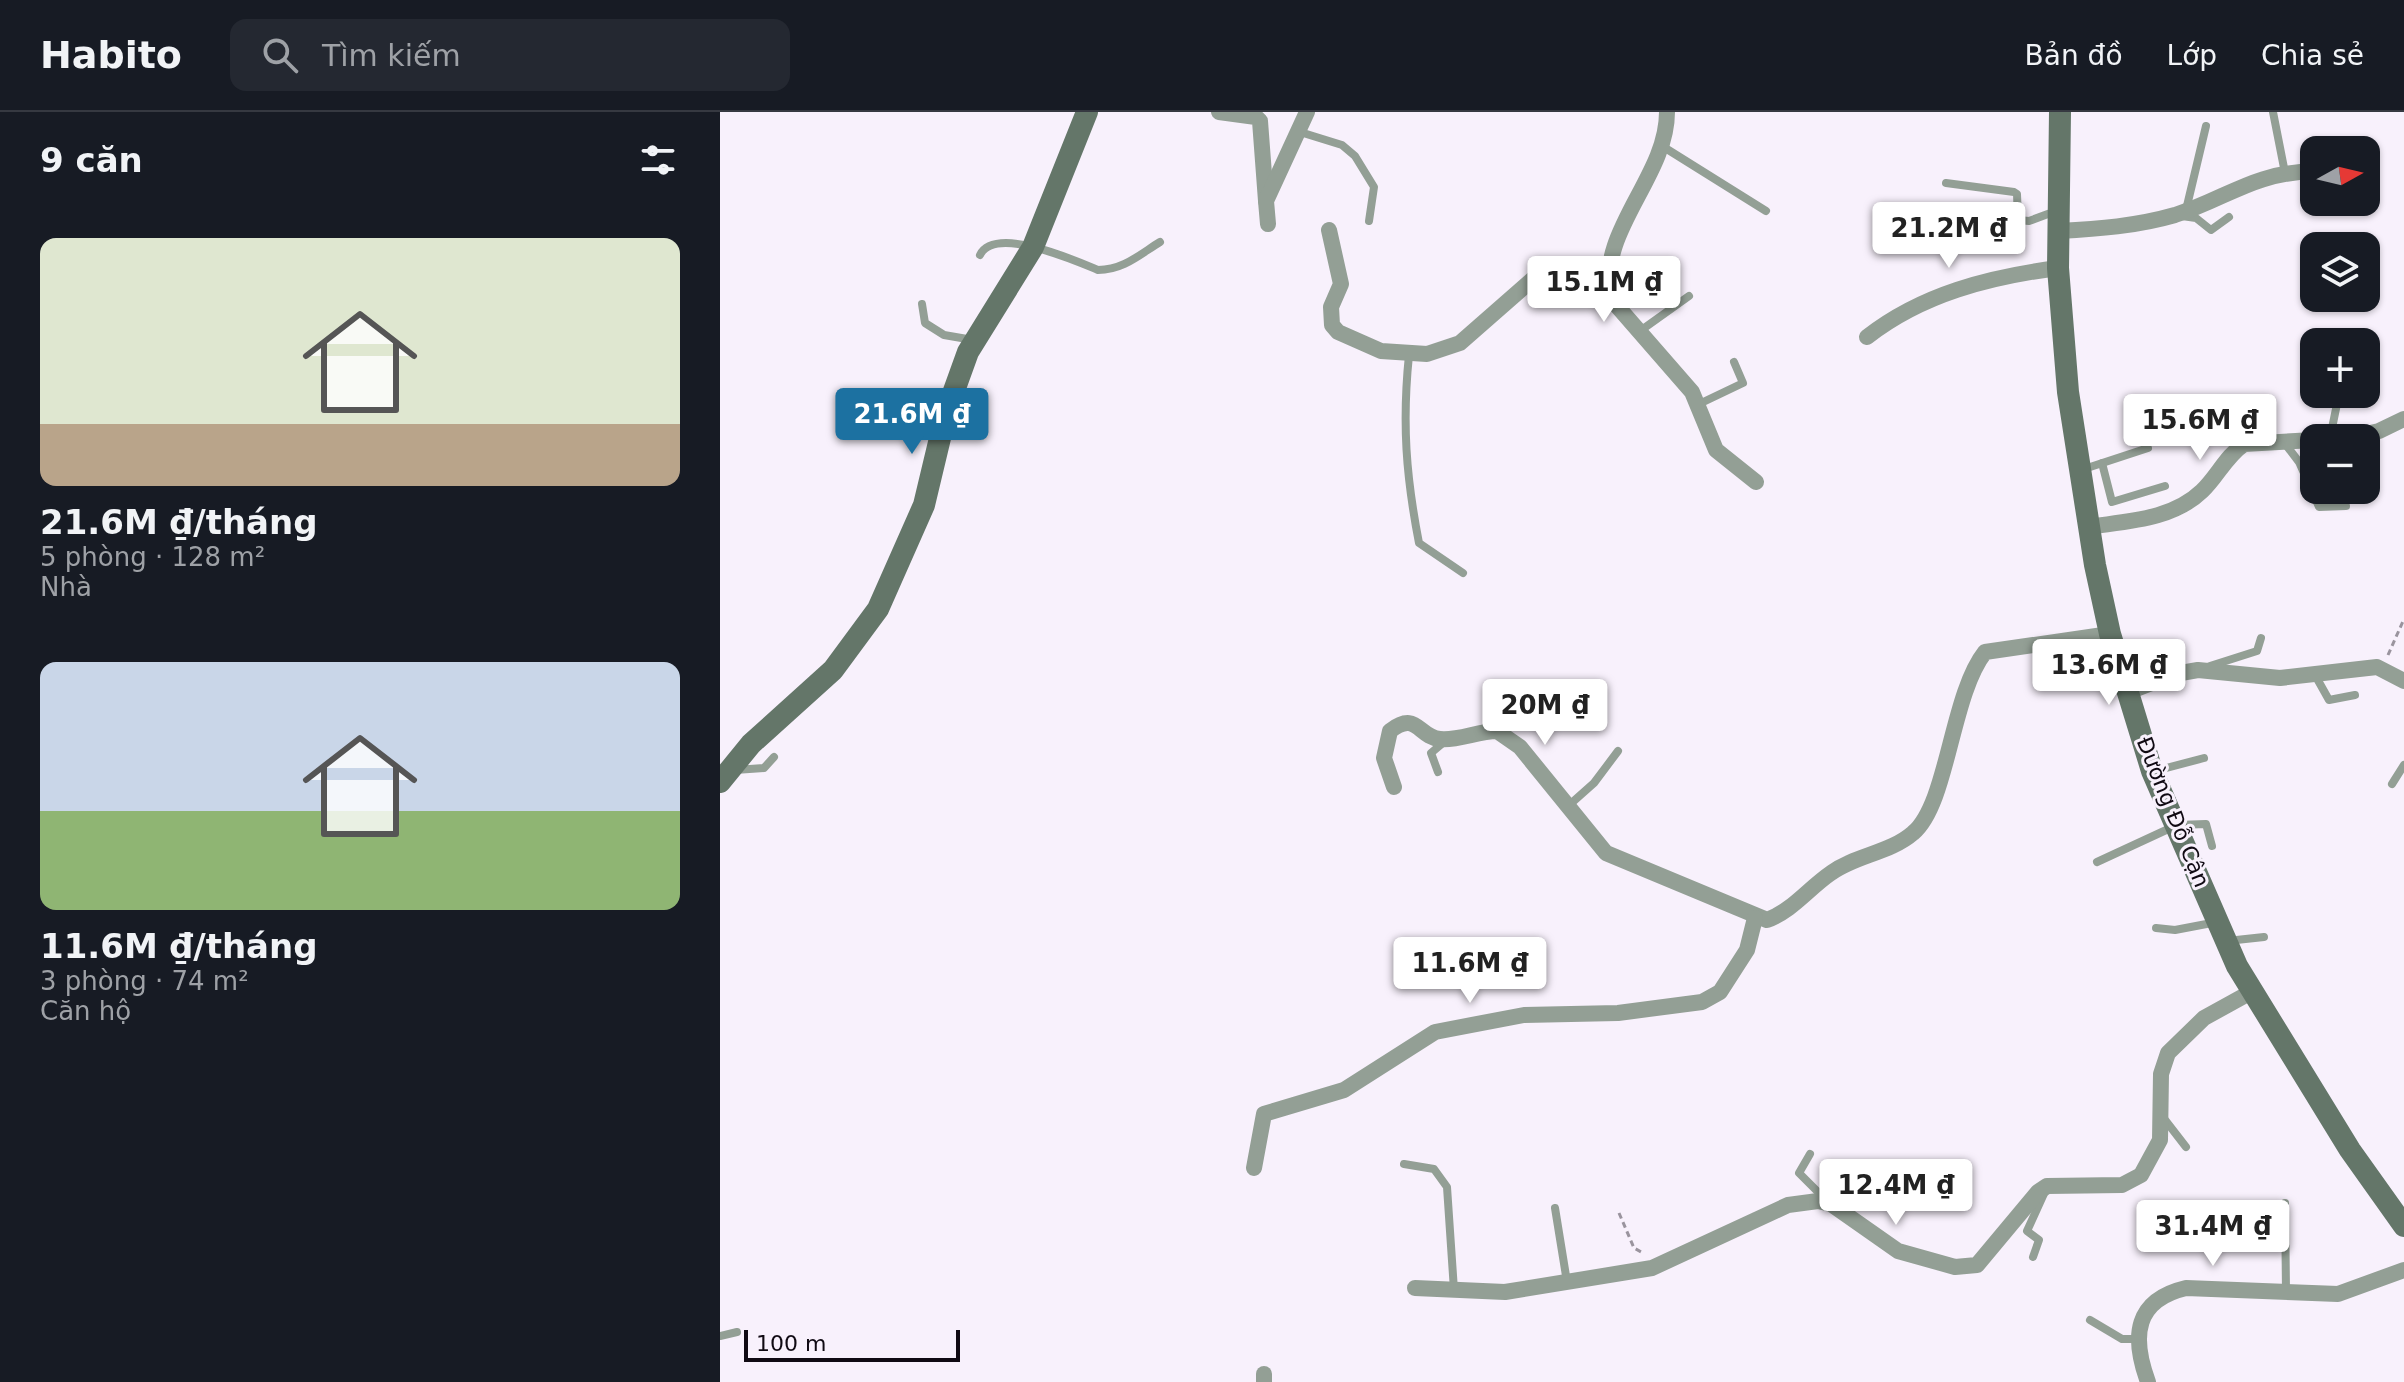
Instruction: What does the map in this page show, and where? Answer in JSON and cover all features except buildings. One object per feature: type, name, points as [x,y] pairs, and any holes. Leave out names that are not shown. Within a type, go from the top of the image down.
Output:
[{"type":"main road","name":"Đường Đỗ Cận","points":[[2060,112],[2058,268],[2068,392],[2079,471],[2110,634],[2152,771],[2222,932],[2253,991],[2350,1150],[2404,1226]]},
{"type":"main road","points":[[726,769],[833,670],[878,609],[924,505],[946,413],[975,340],[1033,247],[1091,113]]},
{"type":"street","points":[[1219,112],[1256,117],[1260,121],[1268,224]]},
{"type":"street","points":[[1266,201],[1307,112]]},
{"type":"street","points":[[1667,112],[1661,145],[1617,240],[1609,291],[1615,306],[1685,382],[1699,404],[1716,450],[1756,482]]},
{"type":"street","points":[[2059,221],[2117,227],[2180,213],[2247,182],[2300,172]]},
{"type":"street","points":[[1329,230],[1341,284],[1331,307],[1332,325],[1338,332],[1365,346],[1409,355],[1444,351],[1460,343],[1534,278],[1545,277],[1609,291]]},
{"type":"street","points":[[1867,337],[1891,318],[1959,287],[2013,274],[2058,268]]},
{"type":"street","points":[[2380,431],[2404,419]]},
{"type":"street","points":[[2088,527],[2151,517],[2179,508],[2204,489],[2244,444],[2300,440]]},
{"type":"street","points":[[1394,787],[1384,758],[1394,728],[1409,722],[1433,736],[1451,737],[1483,731],[1509,737],[1595,841],[1618,861],[1755,918],[1767,920],[1779,915],[1832,872],[1899,843],[1916,831],[1929,812],[1966,686],[1985,652],[2110,634]]},
{"type":"street","points":[[2128,692],[2175,674],[2198,670],[2280,678],[2380,668],[2404,681]]},
{"type":"street","points":[[1254,1168],[1264,1114],[1344,1090],[1435,1032],[1524,1015],[1618,1013],[1702,1002],[1720,992],[1747,950],[1755,918]]},
{"type":"street","points":[[1415,1288],[1505,1292],[1664,1265],[1788,1205],[1818,1201],[1831,1204],[1898,1251],[1965,1268],[1987,1257],[2038,1192],[2047,1186],[2133,1182],[2141,1175],[2160,1140],[2161,1074],[2168,1053],[2204,1018],[2253,991]]},
{"type":"street","points":[[2148,1382],[2139,1339],[2149,1305],[2165,1293],[2186,1288],[2338,1294],[2404,1270]]},
{"type":"lane","points":[[2273,112],[2285,173]]},
{"type":"lane","points":[[2206,126],[2180,213],[2196,218],[2211,230],[2229,217]]},
{"type":"lane","points":[[1300,132],[1342,145],[1355,156],[1374,187],[1369,221]]},
{"type":"lane","points":[[1661,145],[1766,211]]},
{"type":"lane","points":[[1946,183],[2014,192],[2018,220],[2059,221]]},
{"type":"lane","points":[[980,255],[984,247],[991,243],[1033,247],[1098,270],[1108,270],[1118,269],[1160,242]]},
{"type":"lane","points":[[1639,332],[1689,296]]},
{"type":"lane","points":[[922,304],[925,323],[935,332],[975,340]]},
{"type":"lane","points":[[1409,355],[1403,410],[1406,476],[1419,543],[1463,573]]},
{"type":"lane","points":[[1699,404],[1743,383],[1734,362]]},
{"type":"lane","points":[[2283,441],[2299,462],[2319,507],[2346,506]]},
{"type":"lane","points":[[2079,471],[2148,448]]},
{"type":"lane","points":[[2102,463],[2112,502],[2165,486]]},
{"type":"lane","points":[[2198,670],[2252,654],[2260,648],[2261,638]]},
{"type":"lane","points":[[2315,674],[2329,700],[2355,695]]},
{"type":"lane","points":[[1438,772],[1431,753],[1451,737]]},
{"type":"lane","points":[[1567,807],[1594,783],[1618,751]]},
{"type":"lane","points":[[726,769],[764,768],[774,757]]},
{"type":"lane","points":[[2152,771],[2204,758]]},
{"type":"lane","points":[[2392,784],[2404,765]]},
{"type":"lane","points":[[2097,862],[2177,825],[2206,824],[2212,846]]},
{"type":"lane","points":[[2156,928],[2264,937]]},
{"type":"lane","points":[[2162,1115],[2186,1147]]},
{"type":"lane","points":[[1810,1154],[1799,1173],[1831,1204]]},
{"type":"lane","points":[[1404,1164],[1434,1169],[1447,1187],[1454,1290]]},
{"type":"lane","points":[[2033,1257],[2039,1240],[2027,1231],[2044,1199],[2047,1186]]},
{"type":"lane","points":[[2285,1203],[2286,1291]]},
{"type":"lane","points":[[1555,1208],[1567,1282]]},
{"type":"lane","points":[[2090,1320],[2122,1339],[2139,1339]]},
{"type":"lane","points":[[720,1336],[737,1332]]},
{"type":"path","points":[[2380,668],[2404,619]]},
{"type":"path","points":[[1619,1213],[1634,1248],[1664,1265]]}]
